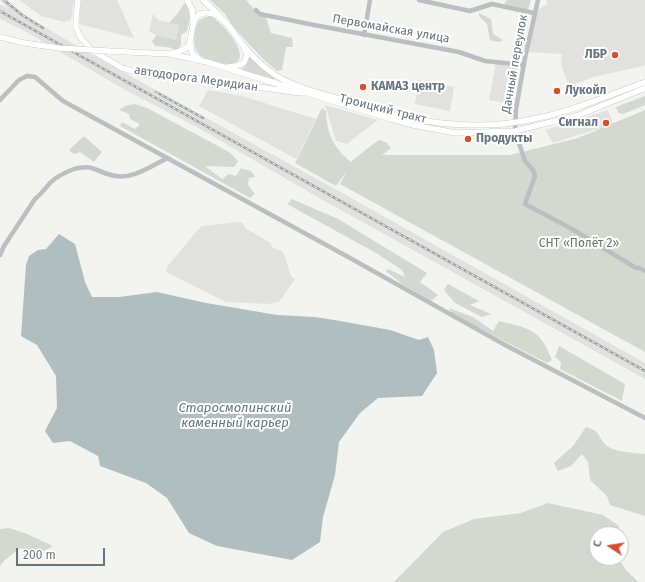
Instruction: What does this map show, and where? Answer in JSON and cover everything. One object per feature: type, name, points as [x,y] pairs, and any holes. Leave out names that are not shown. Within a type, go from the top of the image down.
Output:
[{"type":"main road","name":"автодорога Меридиан","points":[[78,0],[76,23],[80,37],[93,51],[122,68],[136,72],[181,76],[312,94]]},
{"type":"main road","points":[[187,0],[192,9],[194,23],[190,41],[192,53],[207,62]]},
{"type":"main road","points":[[203,0],[212,7],[223,20]]},
{"type":"main road","name":"Троицкий тракт","points":[[194,23],[198,16],[205,12],[214,14],[223,20],[243,45],[268,69],[289,82],[399,116],[414,119],[468,125],[516,122],[534,119],[587,104],[645,82]]},
{"type":"main road","name":"Троицкий тракт","points":[[0,37],[24,43],[59,48],[170,54],[207,62],[388,118],[444,131],[470,133],[516,132],[578,115],[645,88]]},
{"type":"main road","name":"Троицкий тракт","points":[[170,54],[184,50],[190,41]]},
{"type":"main road","points":[[216,65],[232,67],[244,63],[247,55],[243,45]]},
{"type":"street","points":[[364,35],[370,0]]},
{"type":"street","points":[[419,0],[470,11],[492,4],[534,13]]},
{"type":"street","name":"Дачный переулок","points":[[538,0],[534,13],[517,102],[516,132],[525,160],[534,173],[534,179],[525,204],[636,268],[645,271]]},
{"type":"street","name":"Первомайская улица","points":[[256,10],[260,14],[459,52],[476,59],[489,62],[524,65]]},
{"type":"street","points":[[0,100],[19,80],[27,76],[35,77],[62,101],[507,346],[645,418]]},
{"type":"street","points":[[0,255],[4,246],[35,199],[42,193],[50,182],[61,175],[73,170],[88,167],[116,176],[129,176],[139,173],[168,158]]},
{"type":"shaded area","points":[[0,0],[7,0],[21,13],[87,52],[645,363],[645,379],[321,199],[195,126],[127,91],[21,29],[0,19],[0,4],[9,10]]},
{"type":"shaded area","points":[[19,0],[74,0],[71,20],[64,22],[41,16]]},
{"type":"shaded area","points":[[81,0],[117,0],[134,38],[79,24]]},
{"type":"shaded area","points":[[547,0],[645,0],[645,65],[597,76],[569,86],[561,65],[562,54],[528,52],[536,12],[543,6],[547,5]]},
{"type":"shaded area","points":[[153,14],[160,21],[179,24],[176,40],[156,35],[149,31]]},
{"type":"shaded area","points":[[496,63],[518,68],[511,104],[489,100]]},
{"type":"shaded area","points":[[419,80],[454,87],[450,111],[415,104]]},
{"type":"shaded area","points":[[208,90],[242,96],[316,119],[296,159],[199,106]]},
{"type":"shaded area","points":[[325,105],[378,120],[347,144],[336,141]]},
{"type":"shaded area","points":[[608,110],[613,124],[553,143],[545,130]]},
{"type":"shaded area","points":[[240,222],[244,224],[245,228],[271,243],[272,247],[282,251],[285,257],[291,276],[295,279],[279,302],[268,304],[226,302],[166,272],[167,267],[201,226]]},
{"type":"green space","points":[[210,0],[246,0],[259,15],[266,17],[271,33],[292,38],[293,47],[286,47],[282,70],[277,71],[264,60],[234,28],[225,14]]},
{"type":"green space","points":[[507,0],[531,0],[528,10],[504,4]]},
{"type":"green space","points":[[184,4],[187,4],[189,22],[188,29],[181,35],[181,44],[179,49],[176,50],[168,47],[155,46],[151,39],[154,40],[156,35],[176,40],[179,25],[169,23]]},
{"type":"green space","points":[[479,13],[491,19],[493,34],[503,40],[498,42],[490,40],[487,24],[479,16]]},
{"type":"green space","points":[[210,16],[229,33],[235,42],[239,50],[240,57],[237,62],[228,64],[215,63],[203,57],[195,48],[194,36],[197,24],[200,20]]},
{"type":"green space","points":[[249,55],[263,70],[275,78],[274,80],[239,70],[246,64]]},
{"type":"green space","points":[[645,96],[645,105],[623,114],[618,113],[616,107]]},
{"type":"green space","points":[[135,104],[147,108],[229,152],[238,161],[234,167],[205,166],[222,179],[229,174],[236,176],[241,168],[248,170],[255,177],[249,178],[248,185],[255,194],[250,198],[120,126],[122,122],[135,129],[140,124],[130,119],[129,114],[119,110],[125,106]]},
{"type":"green space","name":"СНТ «Полёт 2»","points":[[322,108],[326,111],[328,127],[332,140],[351,162],[380,140],[387,143],[391,148],[382,155],[510,155],[578,138],[645,110],[645,352],[340,184],[347,171],[336,186],[295,163]]},
{"type":"green space","points":[[84,136],[102,152],[94,162],[80,152],[74,154],[69,150]]},
{"type":"green space","points":[[292,199],[338,219],[427,273],[420,282],[438,295],[431,301],[402,284],[386,271],[388,269],[405,277],[402,270],[376,253],[287,204]]},
{"type":"green space","points":[[448,284],[479,301],[470,305],[491,314],[482,317],[455,303],[444,290]]},
{"type":"green space","points":[[449,308],[473,317],[493,331],[499,321],[517,325],[529,330],[543,342],[552,360],[547,363],[452,314]]},
{"type":"green space","points":[[559,346],[625,384],[622,401],[560,369],[561,362],[555,357]]},
{"type":"green space","points":[[586,427],[597,432],[603,442],[613,449],[624,452],[645,454],[645,516],[610,505],[607,496],[590,480],[588,462],[582,454],[571,466],[558,471],[554,463],[573,446]]},
{"type":"green space","points":[[548,503],[603,515],[619,526],[589,526],[589,566],[623,566],[638,582],[394,582],[443,532],[474,519],[521,513]]},
{"type":"green space","points":[[9,528],[27,534],[53,546],[38,554],[20,548],[0,566],[0,529]]},
{"type":"water","name":"Старосмолинский каменный карьер","points":[[59,234],[75,244],[85,282],[92,297],[119,297],[157,292],[206,303],[277,315],[315,317],[390,330],[419,340],[428,337],[434,350],[437,373],[422,396],[378,398],[360,413],[339,442],[335,475],[323,517],[320,542],[292,560],[217,546],[189,533],[167,498],[146,483],[100,466],[98,456],[70,441],[53,443],[45,431],[57,408],[56,376],[37,345],[21,336],[26,265],[29,256],[38,250],[46,249]]},
{"type":"railway","points":[[4,0],[22,15],[43,28]]},
{"type":"railway","points":[[0,11],[645,371]]},
{"type":"railway","points":[[156,92],[203,118]]},
{"type":"place","name":"ЛБР","points":[[615,55]]},
{"type":"place","name":"КАМАЗ центр","points":[[363,87]]},
{"type":"place","name":"Лукойл","points":[[557,91]]},
{"type":"place","name":"Сигнал","points":[[606,123]]},
{"type":"place","name":"Продукты","points":[[468,139]]}]
